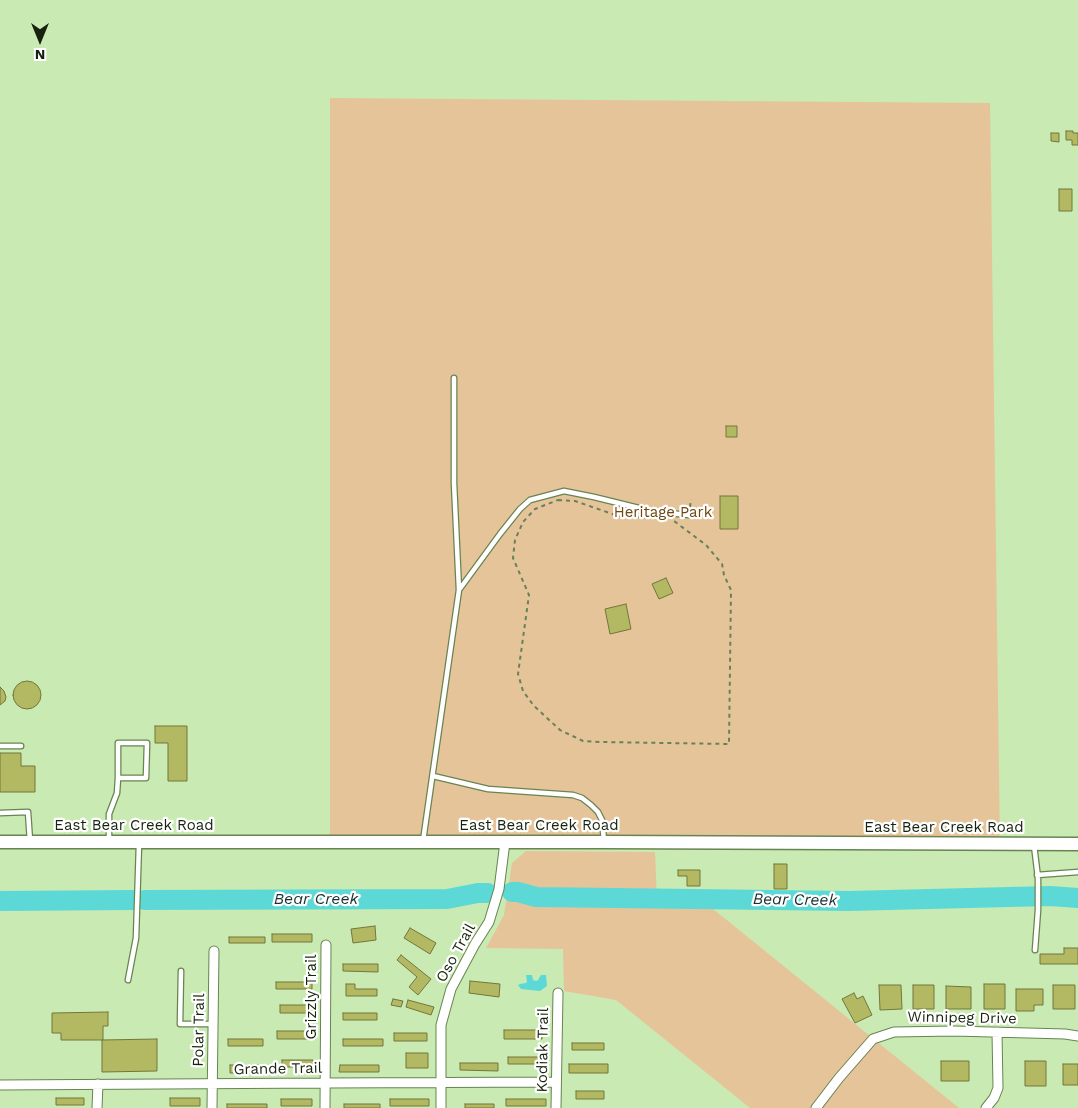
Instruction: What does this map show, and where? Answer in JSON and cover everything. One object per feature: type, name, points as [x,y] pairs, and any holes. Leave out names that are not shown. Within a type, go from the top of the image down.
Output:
[{"type":"main road","name":"East Bear Creek Road","points":[[0,842],[1078,844]]},
{"type":"street","name":"Oso Trail","points":[[441,1108],[441,1025],[450,989],[489,922],[499,889],[505,842]]},
{"type":"street","name":"Grizzly Trail","points":[[325,1108],[326,945]]},
{"type":"street","name":"Polar Trail","points":[[212,1108],[214,951]]},
{"type":"street","name":"Kodiak Trail","points":[[556,1108],[558,993]]},
{"type":"street","name":"Winnipeg Drive","points":[[816,1108],[873,1038],[894,1032],[954,1031],[1078,1036]]},
{"type":"street","points":[[986,1108],[994,1098],[998,1088],[997,1032]]},
{"type":"street","name":"Grande Trail","points":[[0,1085],[556,1082]]},
{"type":"street","points":[[97,1108],[98,1084]]},
{"type":"lane","points":[[423,842],[459,590],[454,483],[454,378]]},
{"type":"lane","points":[[459,590],[500,534],[520,509],[530,500],[564,491],[654,512],[690,515]]},
{"type":"lane","points":[[109,842],[109,814],[117,793],[118,743],[146,743],[146,778],[118,778]]},
{"type":"lane","points":[[0,746],[21,746]]},
{"type":"lane","points":[[433,776],[488,789],[563,794],[582,798],[591,805],[602,820],[604,842]]},
{"type":"lane","points":[[0,813],[28,812],[30,842]]},
{"type":"lane","points":[[128,980],[136,938],[139,842]]},
{"type":"lane","points":[[1034,845],[1038,886],[1035,950]]},
{"type":"lane","points":[[1037,875],[1078,872]]},
{"type":"lane","points":[[180,971],[180,1024],[213,1024]]},
{"type":"path","points":[[558,500],[575,501],[621,517],[670,518],[706,545],[722,564],[730,590],[729,744],[583,741],[560,730],[534,706],[523,691],[518,674],[529,595],[513,558],[515,540],[524,522],[535,509],[558,500]]},
{"type":"green space","name":"Heritage Park","points":[[330,98],[990,103],[1000,848],[330,846]]},
{"type":"green space","points":[[526,851],[655,852],[657,899],[707,904],[959,1108],[750,1108],[616,1000],[564,991],[563,949],[486,948],[504,915],[512,863]]},
{"type":"water","points":[[526,975],[532,975],[533,980],[536,981],[541,975],[546,975],[547,986],[540,991],[521,989],[518,985],[527,982]]},
{"type":"building","points":[[1066,131],[1078,133],[1078,145],[1072,145],[1072,140],[1066,140]]},
{"type":"building","points":[[1051,133],[1059,133],[1059,142],[1051,141]]},
{"type":"building","points":[[1059,189],[1072,189],[1072,211],[1059,211]]},
{"type":"building","points":[[726,426],[737,426],[737,437],[726,437]]},
{"type":"building","points":[[720,496],[738,496],[738,529],[720,529]]},
{"type":"building","points":[[666,578],[673,593],[659,599],[652,584]]},
{"type":"building","points":[[626,604],[631,629],[610,634],[605,609]]},
{"type":"building","points":[[27,681],[37,685],[41,695],[37,705],[27,709],[17,705],[13,695],[17,685]]},
{"type":"building","points":[[0,687],[6,697],[5,701],[0,705]]},
{"type":"building","points":[[155,726],[187,726],[187,781],[168,781],[168,743],[155,743]]},
{"type":"building","points":[[0,753],[21,753],[21,766],[35,766],[35,792],[0,792]]},
{"type":"building","points":[[774,864],[787,864],[787,889],[774,889]]},
{"type":"building","points":[[678,870],[700,870],[700,886],[687,886],[687,876],[678,876]]},
{"type":"building","points":[[375,926],[376,940],[353,943],[351,929]]},
{"type":"building","points":[[410,928],[436,943],[430,954],[404,938]]},
{"type":"building","points":[[272,934],[312,934],[312,942],[272,942]]},
{"type":"building","points":[[229,937],[265,937],[265,943],[229,943]]},
{"type":"building","points":[[1064,948],[1078,948],[1078,964],[1040,964],[1040,954],[1064,954]]},
{"type":"building","points":[[401,955],[431,979],[418,995],[409,987],[417,977],[397,960]]},
{"type":"building","points":[[343,964],[378,964],[378,972],[343,971]]},
{"type":"building","points":[[470,981],[500,984],[499,997],[469,993]]},
{"type":"building","points":[[276,982],[312,982],[312,989],[276,989]]},
{"type":"building","points":[[346,984],[355,984],[355,989],[377,989],[377,996],[346,996]]},
{"type":"building","points":[[984,984],[1005,984],[1005,1009],[984,1009]]},
{"type":"building","points":[[879,985],[901,985],[902,1009],[880,1010]]},
{"type":"building","points":[[913,985],[934,985],[934,1009],[913,1009]]},
{"type":"building","points":[[1053,985],[1075,985],[1075,1009],[1053,1009]]},
{"type":"building","points":[[946,986],[971,987],[971,1009],[946,1009]]},
{"type":"building","points":[[1016,989],[1043,989],[1043,1005],[1034,1005],[1034,1011],[1016,1011]]},
{"type":"building","points":[[854,993],[857,999],[863,996],[872,1015],[855,1023],[842,999]]},
{"type":"building","points":[[393,999],[403,1001],[401,1007],[391,1005]]},
{"type":"building","points":[[408,1000],[434,1007],[431,1015],[406,1007]]},
{"type":"building","points":[[280,1005],[316,1005],[316,1013],[280,1013]]},
{"type":"building","points":[[108,1012],[108,1026],[103,1026],[103,1040],[61,1040],[61,1033],[52,1033],[52,1013]]},
{"type":"building","points":[[343,1013],[377,1013],[377,1020],[343,1020]]},
{"type":"building","points":[[504,1030],[542,1030],[542,1039],[504,1039]]},
{"type":"building","points":[[277,1031],[316,1031],[316,1039],[277,1039]]},
{"type":"building","points":[[394,1033],[427,1033],[427,1041],[394,1041]]},
{"type":"building","points":[[157,1039],[157,1071],[102,1072],[102,1040]]},
{"type":"building","points":[[228,1039],[263,1039],[263,1046],[228,1046]]},
{"type":"building","points":[[343,1039],[383,1039],[383,1046],[343,1046]]},
{"type":"building","points":[[572,1043],[604,1043],[604,1050],[572,1050]]},
{"type":"building","points":[[406,1053],[428,1053],[428,1068],[406,1068]]},
{"type":"building","points":[[508,1057],[543,1057],[543,1064],[508,1064]]},
{"type":"building","points":[[282,1060],[313,1060],[313,1067],[282,1067]]},
{"type":"building","points":[[941,1061],[969,1061],[969,1081],[941,1081]]},
{"type":"building","points":[[1025,1061],[1046,1061],[1046,1086],[1025,1086]]},
{"type":"building","points":[[460,1063],[498,1063],[498,1071],[460,1070]]},
{"type":"building","points":[[569,1064],[608,1064],[608,1073],[569,1073]]},
{"type":"building","points":[[1063,1064],[1078,1064],[1078,1085],[1063,1085]]},
{"type":"building","points":[[230,1065],[262,1065],[262,1073],[230,1073]]},
{"type":"building","points":[[340,1065],[379,1065],[379,1072],[339,1072]]},
{"type":"building","points":[[576,1091],[604,1091],[604,1099],[576,1099]]},
{"type":"building","points":[[56,1098],[84,1098],[84,1105],[56,1105]]},
{"type":"building","points":[[170,1098],[200,1098],[200,1106],[170,1106]]},
{"type":"building","points":[[281,1099],[312,1099],[312,1106],[281,1106]]},
{"type":"building","points":[[390,1099],[429,1099],[429,1106],[390,1106]]},
{"type":"building","points":[[506,1099],[546,1099],[546,1106],[506,1106]]},
{"type":"building","points":[[227,1104],[267,1104],[267,1108],[227,1108]]},
{"type":"building","points":[[344,1104],[380,1104],[380,1108],[344,1108]]},
{"type":"building","points":[[465,1104],[494,1104],[494,1108],[465,1108]]},
{"type":"waterway","name":"Bear Creek","points":[[512,892],[536,897],[849,901],[1050,896],[1078,898]]},
{"type":"waterway","name":"Bear Creek","points":[[144,900],[447,899],[488,893]]},
{"type":"waterway","name":"Bear Creek","points":[[0,901],[134,900]]}]
